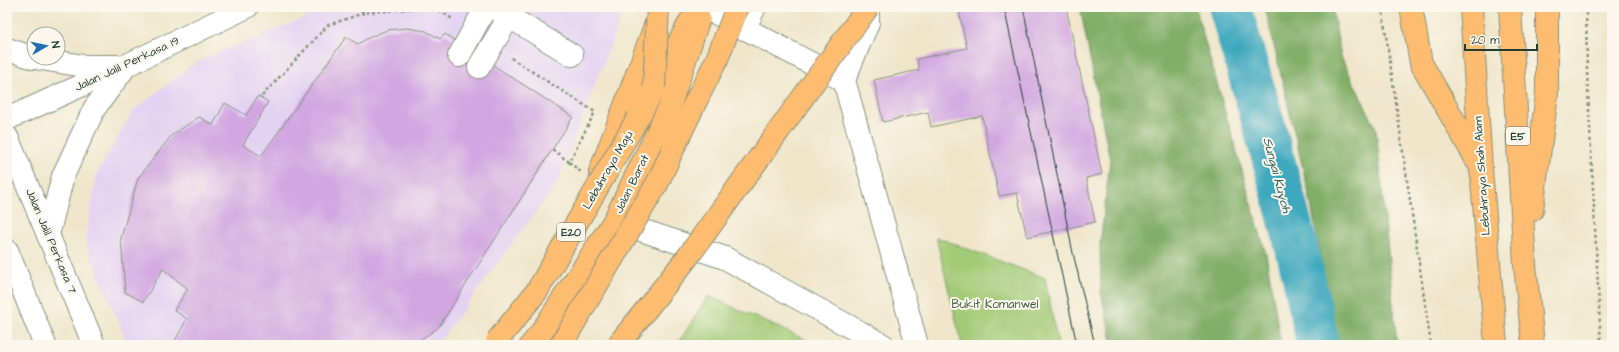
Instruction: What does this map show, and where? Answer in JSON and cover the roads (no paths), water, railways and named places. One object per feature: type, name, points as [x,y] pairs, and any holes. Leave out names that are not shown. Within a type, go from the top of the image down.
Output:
[{"type":"main road","points":[[654,87],[658,7]]},
{"type":"main road","points":[[492,345],[502,332],[544,266],[599,173],[662,7]]},
{"type":"main road","name":"Lebuhraya Maju","points":[[492,345],[537,291],[638,118],[698,7]]},
{"type":"main road","name":"Jalan Barat","points":[[531,345],[540,334],[614,221],[669,108],[703,7]]},
{"type":"main road","points":[[561,345],[658,182],[717,59],[737,7]]},
{"type":"main road","points":[[618,345],[687,258],[868,7]]},
{"type":"main road","points":[[1411,7],[1420,63],[1481,168]]},
{"type":"main road","name":"Lebuhraya Shah Alam","points":[[1471,7],[1481,168],[1496,345]]},
{"type":"main road","name":"E5","points":[[1510,7],[1525,265],[1533,345]]},
{"type":"main road","points":[[1525,265],[1547,94],[1547,7]]},
{"type":"street","name":"Jalan Jalil Perkasa 19","points":[[7,118],[127,65],[247,7]]},
{"type":"street","points":[[466,16],[453,53],[486,7]]},
{"type":"street","points":[[703,7],[844,80]]},
{"type":"street","points":[[744,29],[755,7]]},
{"type":"street","points":[[868,7],[868,23],[844,80],[918,345]]},
{"type":"street","points":[[507,16],[502,52],[484,70],[507,16]]},
{"type":"street","points":[[507,16],[572,55]]},
{"type":"street","points":[[7,48],[26,55]]},
{"type":"street","points":[[66,63],[84,66],[127,65]]},
{"type":"street","points":[[48,235],[63,176],[72,156],[94,109],[127,65]]},
{"type":"street","name":"Jalan Jalil Perkasa 7","points":[[7,137],[94,345]]},
{"type":"street","points":[[614,221],[725,258],[883,345]]},
{"type":"street","points":[[7,250],[45,345]]},
{"type":"waterway","name":"Sungai Kuyoh","points":[[1230,7],[1289,217],[1318,345]]},
{"type":"tram line","points":[[1004,7],[1077,345]]},
{"type":"tram line","points":[[1023,7],[1073,253],[1095,345]]},
{"type":"park label","name":"Bukit Komanwel","points":[[995,304]]}]
